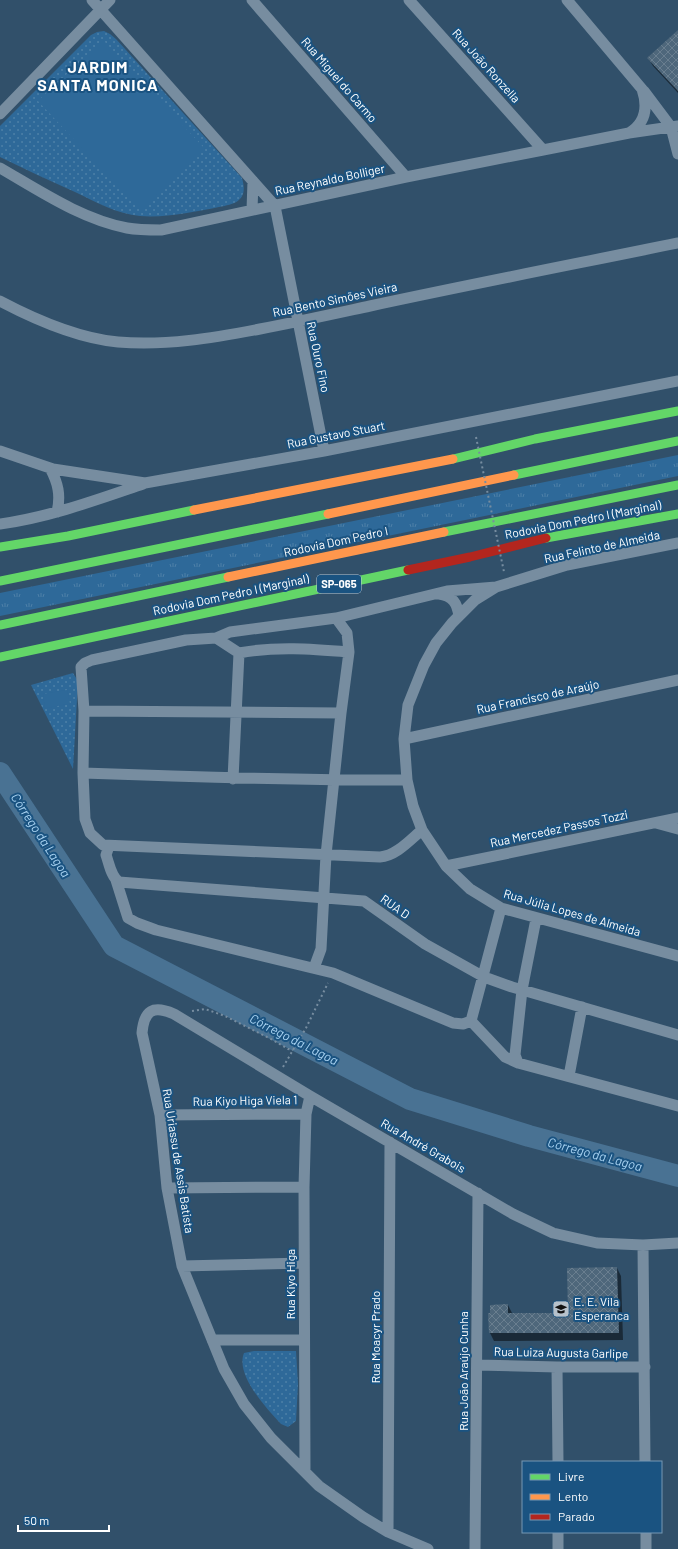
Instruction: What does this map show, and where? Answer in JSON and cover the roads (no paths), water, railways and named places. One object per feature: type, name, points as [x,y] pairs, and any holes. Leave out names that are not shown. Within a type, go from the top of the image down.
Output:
[{"type":"highway","points":[[0,548],[68,536],[206,507],[439,462],[535,439],[678,411]]},
{"type":"highway","points":[[0,581],[678,441]]},
{"type":"highway","name":"Rodovia Dom Pedro I","points":[[0,626],[537,512],[678,485]]},
{"type":"highway","name":"Rodovia Dom Pedro I (Marginal)","points":[[0,657],[470,557],[557,535],[678,514]]},
{"type":"street","points":[[92,0],[275,206]]},
{"type":"street","points":[[0,114],[110,0]]},
{"type":"street","name":"Rua Miguel do Carmo","points":[[252,0],[406,177]]},
{"type":"street","name":"Rua João Ronzella","points":[[409,0],[543,150]]},
{"type":"street","points":[[567,0],[675,127],[678,154]]},
{"type":"street","points":[[628,133],[636,129],[644,116],[645,98],[642,89]]},
{"type":"street","name":"Rua Reynaldo Bolliger","points":[[0,168],[80,213],[104,222],[128,228],[161,230],[406,177],[628,133],[675,127]]},
{"type":"street","points":[[252,210],[253,181]]},
{"type":"street","name":"Rua Ouro Fino","points":[[275,206],[324,451]]},
{"type":"street","name":"Rua Bento Simões Vieira","points":[[0,301],[46,322],[98,339],[117,342],[159,343],[200,339],[297,322],[500,278],[678,243]]},
{"type":"street","name":"Rua Gustavo Stuart","points":[[0,451],[50,468],[145,483],[324,451],[678,381]]},
{"type":"street","points":[[50,468],[59,487],[60,500],[57,512]]},
{"type":"street","points":[[0,524],[36,518],[145,483]]},
{"type":"street","name":"Rua Felinto de Almeida","points":[[407,780],[404,739],[408,706],[424,665],[436,643],[475,600],[496,587],[567,565],[678,543]]},
{"type":"street","points":[[422,830],[388,857],[103,845],[90,833],[85,819],[83,773],[84,710],[81,667],[85,663],[92,660],[186,640],[216,638],[230,632],[336,618],[447,591],[496,587]]},
{"type":"street","points":[[437,594],[451,597],[456,602],[459,616]]},
{"type":"street","points":[[314,968],[321,949],[326,854],[349,652],[347,633],[336,618]]},
{"type":"street","points":[[216,638],[239,653],[256,650],[312,648],[349,652]]},
{"type":"street","points":[[233,779],[239,653]]},
{"type":"street","name":"Rua Francisco de Araújo","points":[[404,739],[678,680]]},
{"type":"street","points":[[84,710],[235,713],[341,713]]},
{"type":"street","points":[[83,773],[233,779],[335,781],[407,780]]},
{"type":"street","name":"Rua Júlia Lopes de Almeida","points":[[407,780],[413,806],[422,830],[446,866],[470,889],[502,908],[678,956]]},
{"type":"street","name":"Rua Mercedez Passos Tozzi","points":[[446,866],[652,822],[678,818]]},
{"type":"street","points":[[652,822],[678,829]]},
{"type":"street","points":[[109,846],[106,854],[128,918],[137,923],[156,930],[333,972],[454,1023],[463,1024],[471,1021]]},
{"type":"street","name":"RUA D","points":[[116,880],[119,882],[364,901],[425,944],[484,977],[522,990],[678,1035]]},
{"type":"street","points":[[471,1021],[502,908]]},
{"type":"street","points":[[518,1063],[515,1055],[522,990],[536,918]]},
{"type":"street","points":[[569,1076],[582,1007]]},
{"type":"street","name":"Rua Uriassu de Assis Batista","points":[[174,1014],[163,1010],[154,1010],[147,1014],[143,1021],[143,1038],[160,1115],[167,1188],[182,1266],[224,1369],[244,1404],[271,1438],[319,1486],[363,1517],[388,1532],[428,1549]]},
{"type":"street","name":"Rua André Grabois","points":[[174,1014],[310,1096],[513,1214],[553,1233],[597,1243],[643,1245],[678,1243]]},
{"type":"street","points":[[471,1021],[505,1056],[518,1063],[678,1106]]},
{"type":"street","name":"Rua Kiyo Higa","points":[[305,1472],[304,1187],[306,1114],[310,1096]]},
{"type":"street","name":"Rua Kiyo Higa Viela 1","points":[[160,1115],[306,1114]]},
{"type":"street","name":"Rua Moacyr Prado","points":[[388,1532],[390,1142]]},
{"type":"street","points":[[167,1188],[304,1187]]},
{"type":"street","name":"Rua João Araújo Cunha","points":[[476,1549],[478,1193]]},
{"type":"street","points":[[643,1245],[645,1461]]},
{"type":"street","points":[[182,1266],[304,1263]]},
{"type":"street","points":[[212,1340],[304,1340]]},
{"type":"street","name":"Rua Luiza Augusta Garlipe","points":[[477,1365],[645,1367]]},
{"type":"street","points":[[557,1367],[558,1461]]},
{"type":"street","points":[[558,1533],[558,1549]]},
{"type":"street","points":[[646,1533],[646,1549]]},
{"type":"waterway","name":"Córrego da Lagoa","points":[[0,773],[114,946],[410,1099],[529,1136],[678,1176]]},
{"type":"place","name":"E. E. Vila Esperanca","points":[[561,1309]]},
{"type":"district","name":"JARDIM SANTA MONICA","points":[[98,76]]}]
